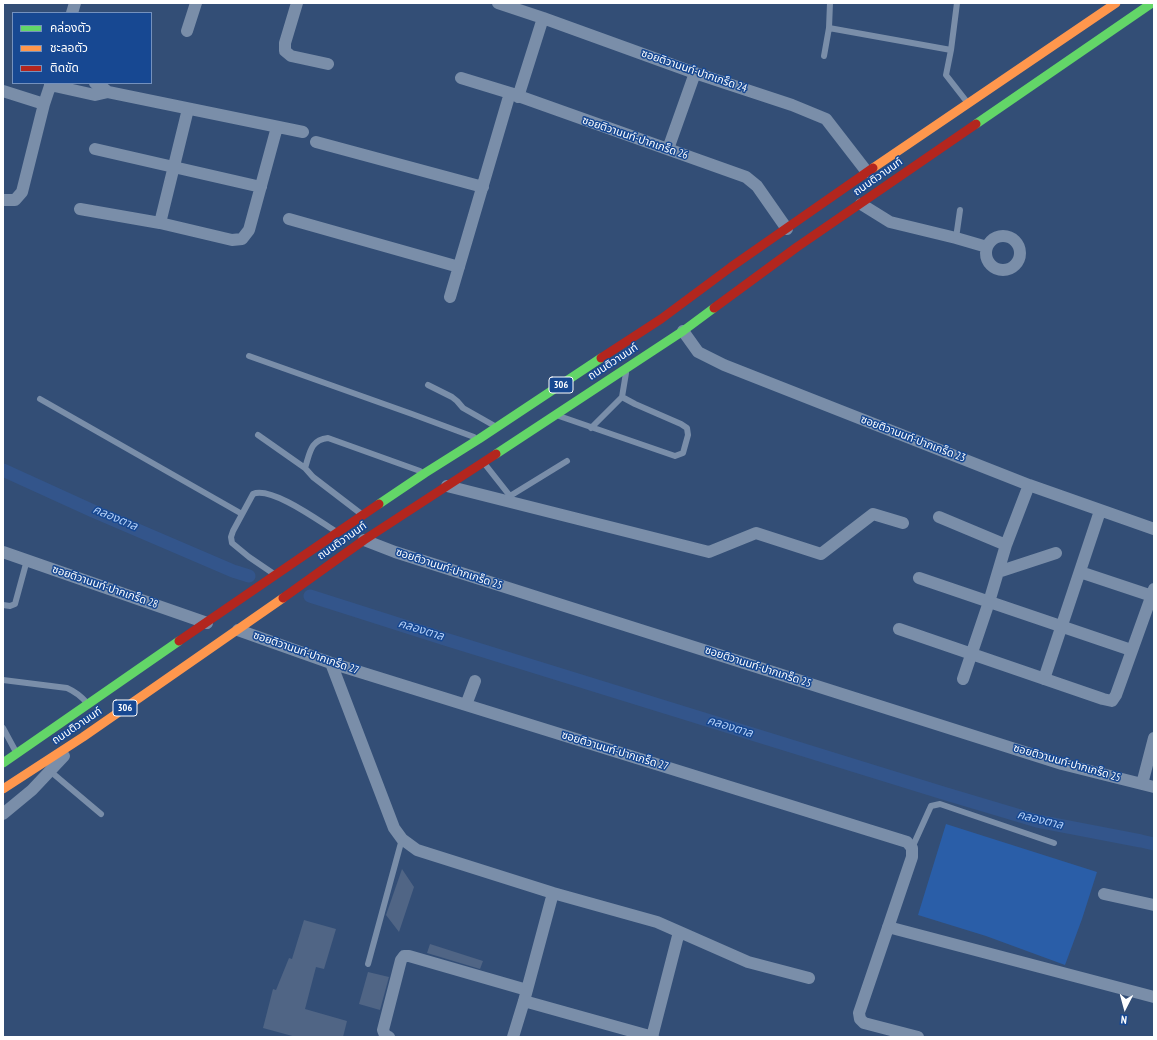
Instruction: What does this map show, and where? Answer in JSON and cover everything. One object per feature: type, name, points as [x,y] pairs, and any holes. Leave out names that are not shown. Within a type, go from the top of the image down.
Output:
[{"type":"main road","name":"ถนนติวานนท์","points":[[3,763],[425,473],[661,319],[867,172],[1116,3]]},
{"type":"main road","name":"ถนนติวานนท์","points":[[3,789],[83,737],[238,630],[364,540],[683,331],[739,289],[1152,3]]},
{"type":"street","points":[[187,31],[196,3]]},
{"type":"street","points":[[297,3],[285,43],[285,52],[290,56],[328,64]]},
{"type":"street","name":"ซอยติวานนท์-ปากเกร็ด 24","points":[[498,3],[826,118],[867,172]]},
{"type":"street","points":[[450,297],[483,187],[514,95],[543,18]]},
{"type":"street","points":[[668,149],[695,73]]},
{"type":"street","name":"ซอยติวานนท์-ปากเกร็ด 26","points":[[461,78],[514,95],[746,177],[757,186],[787,229]]},
{"type":"street","points":[[3,200],[15,200],[22,192],[50,84],[95,95],[108,92],[303,132]]},
{"type":"street","points":[[98,84],[108,92]]},
{"type":"street","points":[[3,91],[44,104]]},
{"type":"street","points":[[160,223],[188,109]]},
{"type":"street","points":[[80,209],[160,223],[232,240],[242,239],[249,230],[277,127]]},
{"type":"street","points":[[316,142],[483,187]]},
{"type":"street","points":[[95,150],[261,187]]},
{"type":"street","points":[[861,204],[890,222],[987,247]]},
{"type":"street","points":[[289,218],[459,267]]},
{"type":"street","name":"ซอยติวานนท์-ปากเกร็ด 23","points":[[683,331],[698,352],[724,364],[1029,485],[1154,529]]},
{"type":"street","points":[[963,680],[1006,545],[1029,485]]},
{"type":"street","points":[[447,486],[709,552],[756,533],[821,554],[873,514],[903,523]]},
{"type":"street","points":[[1044,679],[1100,511]]},
{"type":"street","points":[[939,517],[1006,545]]},
{"type":"street","name":"ซอยติวานนท์-ปากเกร็ด 25","points":[[364,540],[395,552],[1062,764],[1148,785]]},
{"type":"street","name":"ซอยติวานนท์-ปากเกร็ด 28","points":[[3,552],[207,623]]},
{"type":"street","points":[[998,572],[1056,553]]},
{"type":"street","points":[[898,629],[1112,701],[1116,696],[1131,650],[1153,593],[1080,572]]},
{"type":"street","points":[[919,578],[1131,650]]},
{"type":"street","name":"ซอยติวานนท์-ปากเกร็ด 27","points":[[238,630],[331,663],[907,842],[912,848]]},
{"type":"street","points":[[331,663],[394,828],[402,839],[417,850],[553,893],[657,922],[748,962],[808,978]]},
{"type":"street","points":[[466,705],[475,680]]},
{"type":"street","points":[[3,814],[32,790],[83,737]]},
{"type":"street","points":[[1148,785],[1154,738]]},
{"type":"street","points":[[912,848],[912,857],[859,1014],[860,1019],[864,1023],[918,1037]]},
{"type":"street","points":[[512,1037],[526,996],[553,893]]},
{"type":"street","points":[[1104,894],[1154,905]]},
{"type":"street","points":[[888,927],[1154,997]]},
{"type":"street","points":[[389,1037],[385,1035],[383,1030],[401,960],[404,956],[409,956],[652,1037],[679,932]]},
{"type":"lane","points":[[824,56],[829,28],[830,3]]},
{"type":"lane","points":[[957,3],[946,75],[968,103]]},
{"type":"lane","points":[[829,28],[951,50]]},
{"type":"lane","points":[[956,238],[960,210]]},
{"type":"lane","points":[[249,356],[479,439]]},
{"type":"lane","points":[[591,428],[622,397],[627,368]]},
{"type":"lane","points":[[428,385],[452,397],[463,408],[496,427]]},
{"type":"lane","points":[[555,415],[675,456],[683,453],[688,435],[687,428],[622,397]]},
{"type":"lane","points":[[40,399],[242,514]]},
{"type":"lane","points":[[258,435],[305,468],[313,477],[363,516]]},
{"type":"lane","points":[[305,468],[314,444],[321,439],[328,438],[425,473]]},
{"type":"lane","points":[[483,461],[510,496],[567,461]]},
{"type":"lane","points":[[275,575],[249,557],[232,542],[231,536],[253,494],[258,492],[274,495],[337,533]]},
{"type":"lane","points":[[3,605],[10,606],[15,604],[27,560]]},
{"type":"lane","points":[[3,680],[67,688],[76,692],[89,705]]},
{"type":"lane","points":[[3,728],[17,754]]},
{"type":"lane","points":[[50,771],[101,814]]},
{"type":"lane","points":[[912,848],[931,806],[940,804],[1054,843]]},
{"type":"lane","points":[[368,964],[402,839]]},
{"type":"shaded area","points":[[946,824],[1097,872],[1065,965],[986,936],[918,915]]},
{"type":"building","points":[[402,869],[414,887],[399,932],[386,915]]},
{"type":"building","points":[[304,920],[336,929],[324,969],[316,967],[305,1009],[347,1021],[343,1037],[296,1037],[263,1028],[273,989],[276,990],[289,958],[292,959]]},
{"type":"building","points":[[430,944],[483,961],[480,969],[427,953]]},
{"type":"building","points":[[368,972],[389,977],[380,1010],[359,1004]]},
{"type":"waterway","name":"คลองตาล","points":[[3,470],[93,511],[233,571],[249,576]]},
{"type":"waterway","name":"คลองตาล","points":[[310,596],[1037,821],[1154,844]]},
{"type":"traffic: fast","points":[[976,124],[1152,3]]},
{"type":"traffic: fast","points":[[496,454],[683,331],[714,308]]},
{"type":"traffic: fast","points":[[379,504],[601,358]]},
{"type":"traffic: fast","points":[[3,763],[179,641]]},
{"type":"traffic: slow","points":[[873,168],[1116,3]]},
{"type":"traffic: slow","points":[[3,789],[83,737],[283,598]]},
{"type":"traffic: jam","points":[[714,308],[797,247],[976,124]]},
{"type":"traffic: jam","points":[[601,358],[661,319],[731,267],[873,168]]},
{"type":"traffic: jam","points":[[283,598],[364,540],[496,454]]},
{"type":"traffic: jam","points":[[179,641],[379,504]]}]
